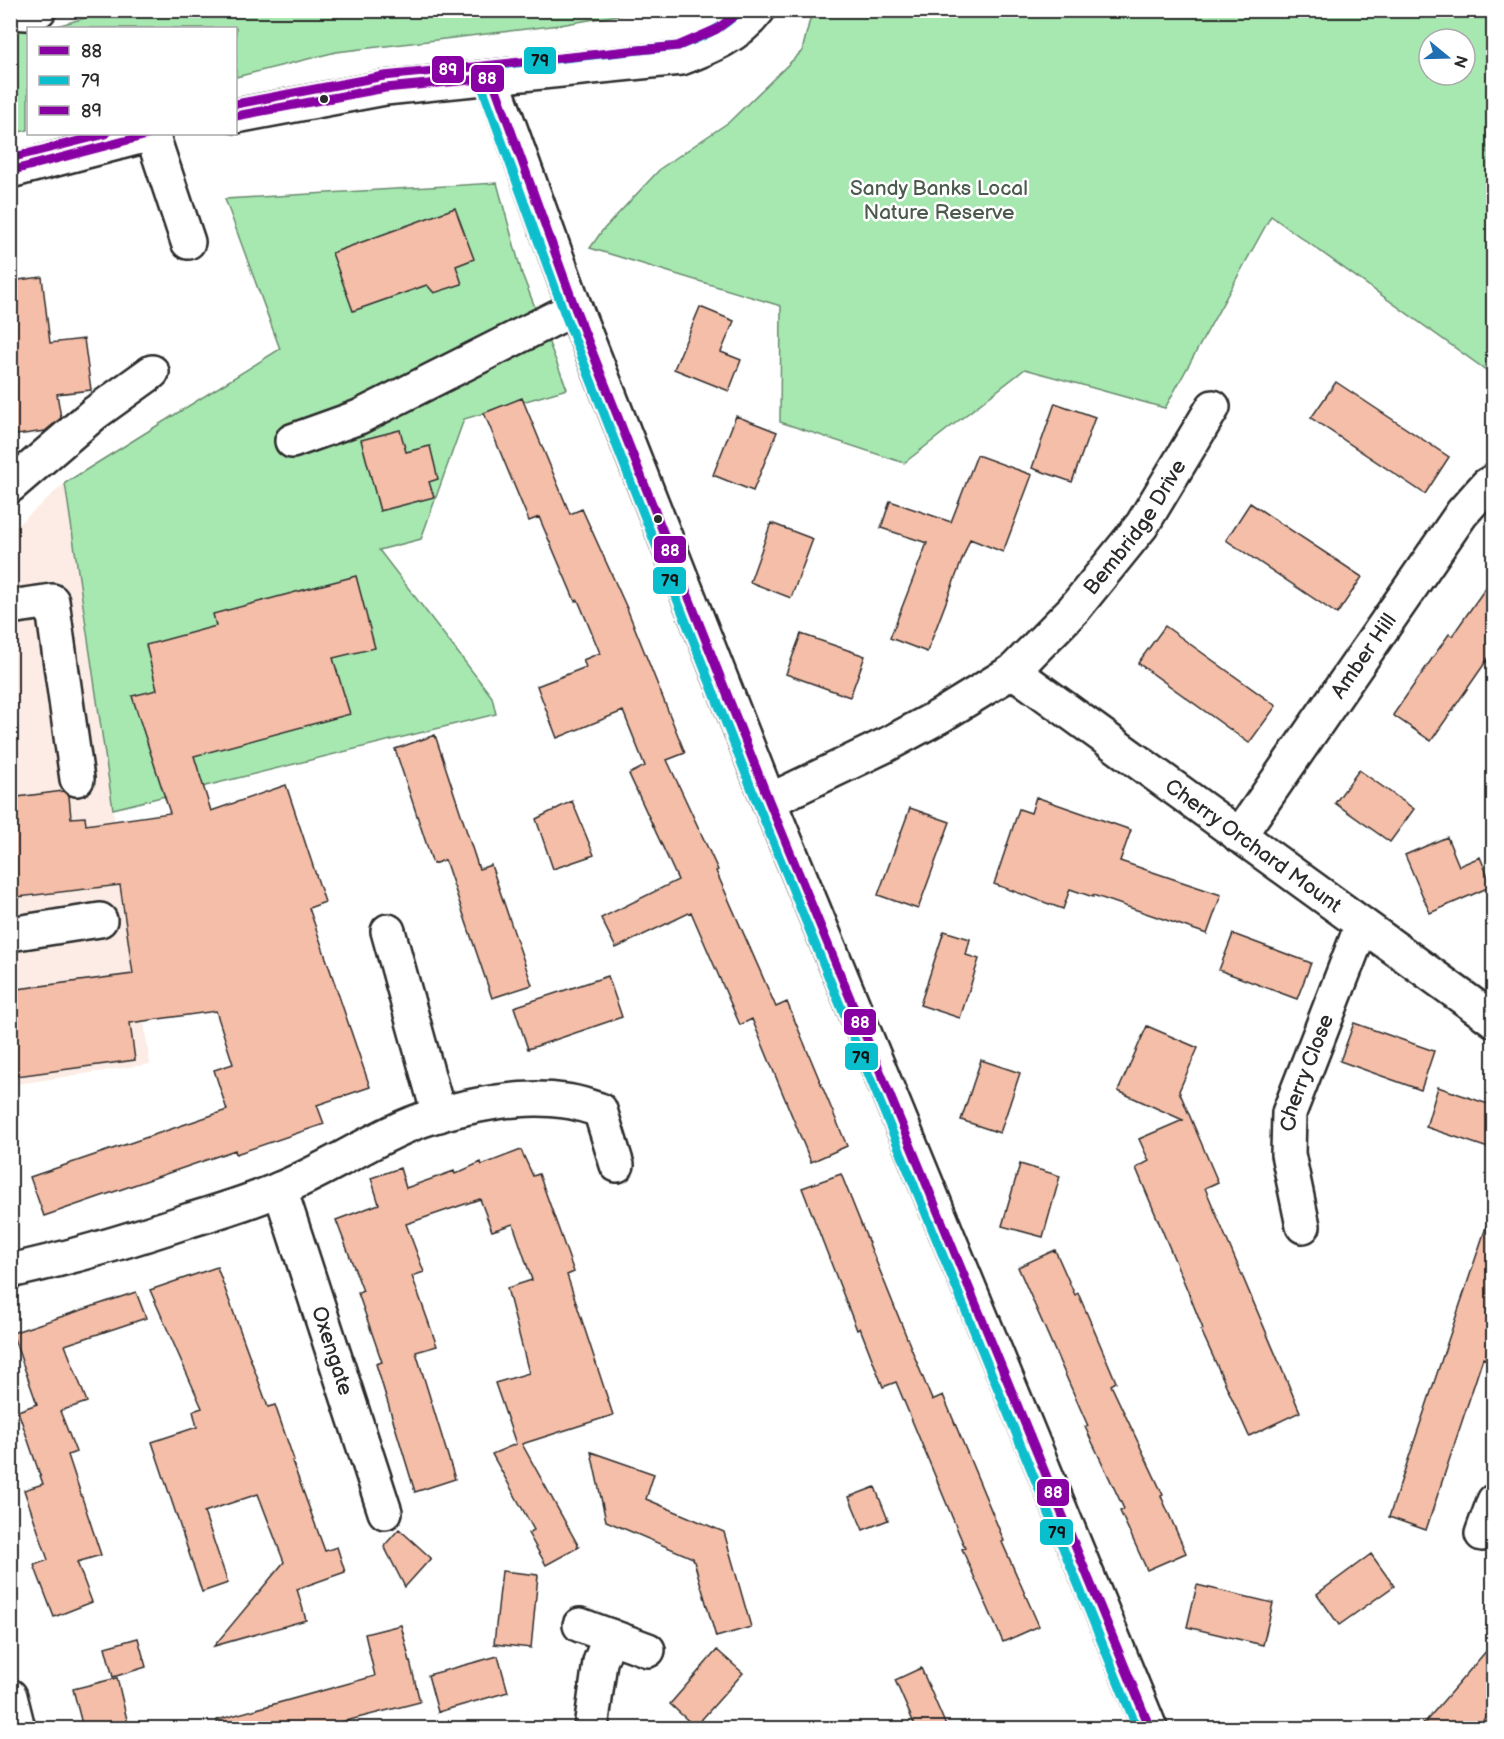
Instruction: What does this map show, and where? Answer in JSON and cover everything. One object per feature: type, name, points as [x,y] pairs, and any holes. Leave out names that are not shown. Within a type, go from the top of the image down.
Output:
[{"type":"street","points":[[10,12],[27,13],[39,10]]},
{"type":"street","points":[[237,116],[385,88],[681,58],[711,47],[736,32],[758,10]]},
{"type":"street","points":[[492,78],[575,308],[769,801],[1150,1728]]},
{"type":"street","points":[[10,171],[148,135]]},
{"type":"street","points":[[152,135],[188,242]]},
{"type":"street","points":[[292,441],[368,413],[575,308]]},
{"type":"street","points":[[10,486],[95,413],[152,372]]},
{"type":"street","name":"Bembridge Drive","points":[[769,801],[940,716],[1013,671],[1074,609],[1142,525],[1213,407]]},
{"type":"street","name":"Amber Hill","points":[[1239,836],[1462,513],[1487,485],[1494,481]]},
{"type":"street","points":[[10,607],[52,601],[77,779]]},
{"type":"street","name":"Cherry Orchard Mount","points":[[1013,671],[1494,1020]]},
{"type":"street","points":[[10,934],[100,920]]},
{"type":"street","name":"Cherry Close","points":[[1303,1226],[1288,1154],[1288,1113],[1362,925]]},
{"type":"street","points":[[388,931],[439,1115]]},
{"type":"street","points":[[10,1271],[64,1259],[126,1241],[280,1189],[396,1130],[439,1115],[483,1104],[537,1099],[566,1101],[600,1110],[617,1165]]},
{"type":"street","name":"Oxengate","points":[[280,1189],[385,1512]]},
{"type":"street","points":[[1482,1534],[1494,1502]]},
{"type":"street","points":[[591,1728],[600,1662],[595,1631],[648,1650]]},
{"type":"street","points":[[10,1696],[18,1728]]},
{"type":"shaded area","points":[[65,483],[150,1064],[11,1085],[11,531]]},
{"type":"green space","points":[[159,10],[642,11],[560,25],[336,52],[237,77],[237,27],[53,27],[109,11],[135,16]]},
{"type":"green space","name":"Sandy Banks Local Nature Reserve","points":[[812,11],[1493,11],[1493,375],[1271,216],[1165,408],[1025,369],[904,463],[780,422],[781,306],[590,248],[602,231],[661,168],[729,122],[802,51]]},
{"type":"green space","points":[[11,30],[27,31],[27,130],[11,134]]},
{"type":"green space","points":[[497,183],[522,274],[567,389],[464,419],[421,539],[379,550],[492,697],[496,714],[113,809],[65,483],[280,349],[225,199]]},
{"type":"building","points":[[455,208],[474,259],[456,266],[462,284],[434,293],[427,285],[353,311],[332,253]]},
{"type":"building","points":[[42,277],[50,343],[84,339],[91,390],[57,394],[61,418],[45,431],[10,436],[10,281]]},
{"type":"building","points":[[700,307],[734,321],[721,352],[741,360],[729,391],[674,369]]},
{"type":"building","points":[[1336,382],[1449,457],[1425,494],[1311,418]]},
{"type":"building","points":[[522,398],[570,514],[582,509],[626,606],[685,753],[667,760],[718,870],[716,871],[776,1007],[787,1002],[847,1146],[811,1162],[752,1019],[740,1025],[691,912],[616,948],[601,918],[678,880],[629,774],[645,766],[623,711],[557,738],[537,686],[586,667],[583,660],[600,653],[539,517],[529,521],[484,413]]},
{"type":"building","points":[[1055,403],[1095,417],[1072,482],[1032,468]]},
{"type":"building","points":[[736,416],[777,432],[753,491],[713,475]]},
{"type":"building","points":[[400,430],[406,452],[430,446],[438,479],[429,482],[434,497],[380,511],[361,440]]},
{"type":"building","points":[[977,455],[1032,475],[1003,552],[970,539],[927,652],[890,638],[927,543],[881,528],[890,501],[951,522]]},
{"type":"building","points":[[1250,503],[1362,577],[1337,614],[1226,540]]},
{"type":"building","points":[[771,523],[813,539],[791,598],[750,582]]},
{"type":"building","points":[[356,576],[375,648],[333,658],[350,714],[194,756],[211,811],[286,785],[325,902],[309,908],[370,1087],[317,1105],[324,1124],[236,1154],[235,1150],[44,1216],[30,1177],[227,1110],[214,1070],[233,1064],[216,1011],[130,1023],[135,1060],[17,1076],[10,1030],[10,990],[133,974],[120,885],[10,898],[10,798],[63,791],[69,796],[71,818],[85,817],[86,825],[170,813],[132,696],[157,690],[146,645],[216,626],[213,614]]},
{"type":"building","points":[[1494,576],[1494,650],[1431,741],[1393,715],[1449,634],[1452,636]]},
{"type":"building","points":[[1165,626],[1276,706],[1249,743],[1138,663]]},
{"type":"building","points":[[801,634],[865,656],[850,697],[786,674]]},
{"type":"building","points":[[435,735],[479,869],[491,865],[532,985],[492,998],[445,860],[433,864],[395,749]]},
{"type":"building","points":[[1359,770],[1414,809],[1390,842],[1335,803]]},
{"type":"building","points":[[1036,797],[1131,830],[1120,861],[1221,895],[1207,934],[1070,889],[1063,909],[994,884],[1019,809],[1031,813]]},
{"type":"building","points":[[572,801],[594,855],[553,869],[536,819]]},
{"type":"building","points":[[910,808],[950,822],[918,909],[878,895]]},
{"type":"building","points":[[1447,837],[1459,866],[1480,857],[1492,886],[1430,913],[1405,855]]},
{"type":"building","points":[[944,931],[970,939],[966,955],[979,959],[960,1018],[920,1005]]},
{"type":"building","points":[[1233,934],[1311,963],[1297,999],[1219,970]]},
{"type":"building","points":[[608,976],[622,1017],[528,1049],[514,1007]]},
{"type":"building","points":[[1354,1023],[1434,1051],[1421,1090],[1340,1061]]},
{"type":"building","points":[[1147,1026],[1198,1048],[1179,1091],[1218,1182],[1205,1188],[1300,1412],[1249,1436],[1201,1330],[1203,1329],[1189,1294],[1136,1168],[1149,1161],[1139,1139],[1183,1120],[1118,1091]]},
{"type":"building","points":[[981,1060],[1020,1073],[1000,1133],[961,1120]]},
{"type":"building","points":[[1438,1087],[1494,1106],[1494,1150],[1426,1127]]},
{"type":"building","points":[[521,1150],[533,1176],[539,1174],[574,1272],[567,1275],[613,1415],[522,1444],[579,1547],[546,1565],[528,1533],[534,1530],[492,1454],[516,1444],[495,1383],[529,1373],[507,1288],[532,1280],[513,1224],[492,1231],[480,1199],[406,1224],[424,1272],[412,1276],[437,1346],[416,1352],[455,1479],[415,1492],[376,1364],[382,1362],[358,1293],[363,1291],[336,1220],[379,1204],[371,1178],[400,1168],[406,1188],[454,1171],[455,1174],[481,1162],[482,1165]]},
{"type":"building","points":[[1020,1164],[1060,1176],[1043,1237],[1002,1226]]},
{"type":"building","points":[[841,1174],[932,1400],[943,1395],[1004,1541],[1002,1542],[1039,1626],[1003,1642],[962,1549],[965,1548],[896,1382],[883,1387],[860,1328],[857,1330],[802,1188]]},
{"type":"building","points":[[1488,1221],[1494,1221],[1494,1331],[1426,1530],[1389,1517]]},
{"type":"building","points":[[1055,1250],[1075,1295],[1078,1293],[1091,1323],[1116,1382],[1111,1385],[1163,1495],[1161,1496],[1186,1553],[1147,1570],[1120,1511],[1124,1509],[1085,1427],[1088,1426],[1018,1267]]},
{"type":"building","points":[[217,1267],[268,1407],[275,1405],[294,1460],[292,1461],[325,1551],[337,1547],[345,1572],[297,1589],[306,1620],[214,1646],[284,1562],[258,1494],[204,1512],[228,1583],[202,1592],[152,1442],[197,1427],[193,1411],[202,1408],[150,1290]]},
{"type":"building","points":[[136,1292],[146,1318],[65,1345],[87,1402],[60,1411],[76,1452],[68,1455],[101,1555],[77,1562],[92,1602],[54,1617],[34,1565],[48,1560],[24,1490],[43,1484],[18,1411],[37,1404],[12,1333]]},
{"type":"building","points":[[591,1452],[654,1474],[646,1499],[724,1532],[751,1627],[716,1637],[693,1558],[606,1521]]},
{"type":"building","points":[[875,1487],[888,1520],[863,1530],[849,1497]]},
{"type":"building","points":[[399,1529],[431,1558],[405,1587],[384,1546]]},
{"type":"building","points":[[1371,1554],[1394,1586],[1339,1625],[1317,1594]]},
{"type":"building","points":[[502,1571],[538,1575],[531,1648],[494,1644]]},
{"type":"building","points":[[1197,1585],[1273,1603],[1263,1645],[1187,1627]]},
{"type":"building","points":[[401,1625],[420,1702],[334,1724],[336,1728],[218,1728],[217,1720],[375,1676],[365,1634]]},
{"type":"building","points":[[138,1638],[146,1667],[113,1677],[105,1647]]},
{"type":"building","points":[[1494,1642],[1494,1708],[1476,1728],[1420,1728]]},
{"type":"building","points":[[717,1650],[743,1673],[695,1727],[670,1704]]},
{"type":"building","points":[[498,1656],[508,1692],[438,1712],[428,1675]]},
{"type":"building","points":[[921,1668],[947,1728],[916,1728],[895,1680]]},
{"type":"building","points":[[117,1678],[129,1728],[83,1728],[73,1689]]},
{"type":"transit line","name":"79","points":[[741,10],[711,32],[678,46],[490,66],[482,72],[480,81],[564,312],[758,805],[1137,1728]]},
{"type":"transit line","name":"89","points":[[237,104],[384,76],[678,46],[717,29],[742,10]]},
{"type":"transit line","name":"88","points":[[237,116],[385,88],[492,78],[575,308],[769,801],[1150,1728]]},
{"type":"transit line","name":"89","points":[[10,158],[102,135]]},
{"type":"transit line","name":"88","points":[[10,171],[147,135]]}]
